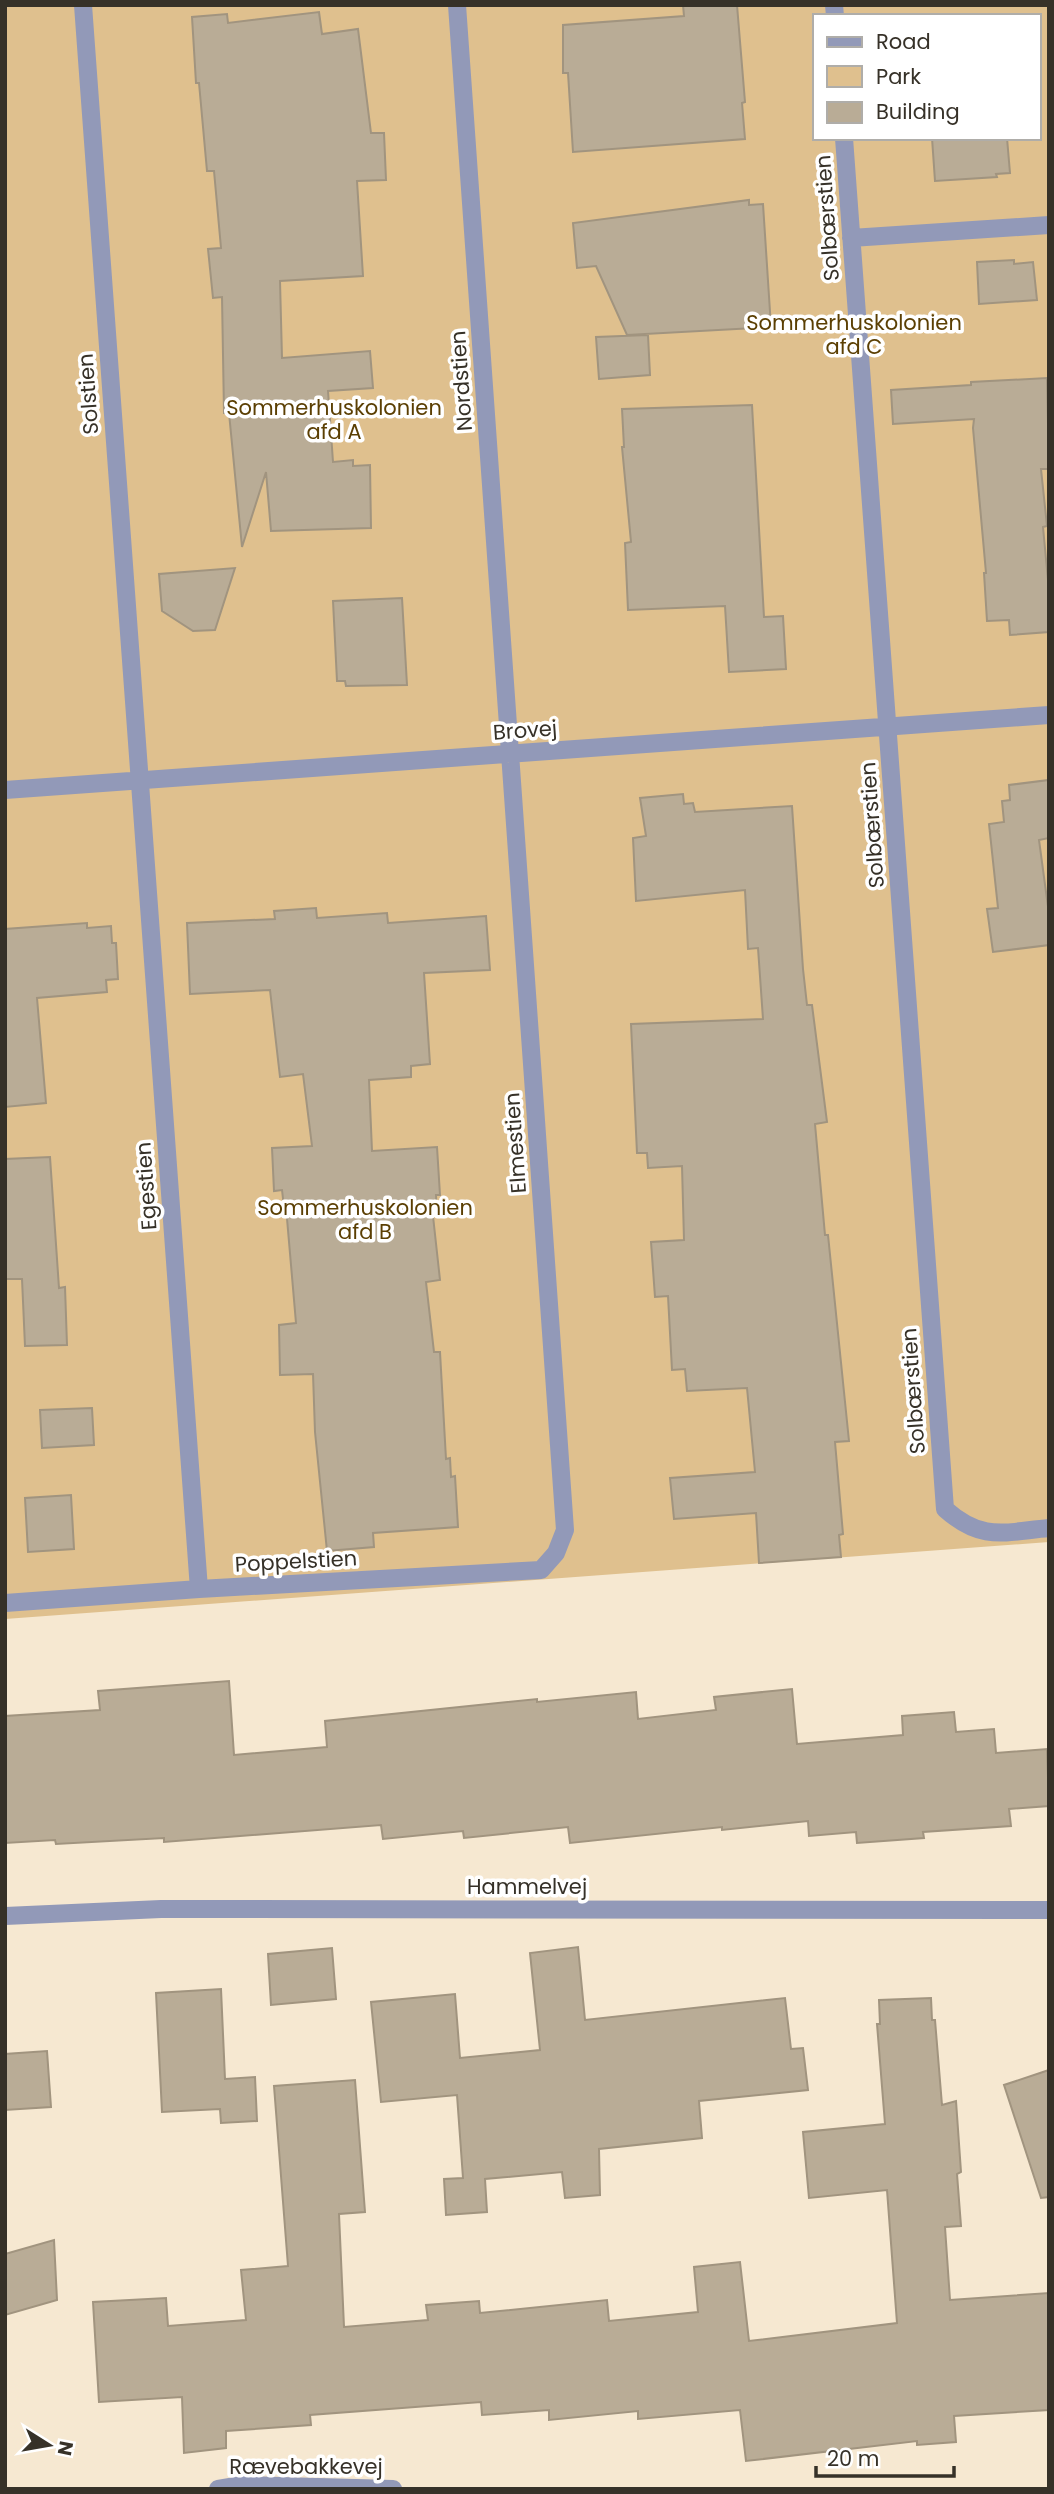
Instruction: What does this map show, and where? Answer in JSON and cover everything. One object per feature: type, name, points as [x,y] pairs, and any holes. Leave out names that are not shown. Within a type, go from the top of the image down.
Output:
[{"type":"street","name":"Solstien","points":[[83,5],[139,780]]},
{"type":"street","name":"Nordstien","points":[[457,5],[510,753]]},
{"type":"street","name":"Solbærstien","points":[[844,140],[945,1509],[960,1523],[987,1533],[1049,1528]]},
{"type":"street","points":[[851,238],[1049,225]]},
{"type":"street","name":"Brovej","points":[[5,790],[1049,715]]},
{"type":"street","name":"Elmestien","points":[[510,753],[565,1530]]},
{"type":"street","name":"Egestien","points":[[139,780],[199,1589]]},
{"type":"street","name":"Poppelstien","points":[[5,1603],[541,1570],[556,1553],[565,1530]]},
{"type":"street","name":"Hammelvej","points":[[5,1916],[161,1909],[1049,1910]]},
{"type":"street","name":"Rævebakkevej","points":[[218,2489],[242,2485],[393,2489]]},
{"type":"green space","points":[[5,5],[1049,5],[1049,1542],[5,1619]]},
{"type":"building","points":[[683,5],[737,5],[745,102],[742,103],[745,139],[573,152],[568,73],[563,73],[563,25],[684,16]]},
{"type":"building","points":[[319,12],[322,34],[358,29],[371,133],[384,133],[386,180],[357,181],[363,276],[280,281],[282,358],[370,351],[373,388],[328,391],[333,462],[353,460],[353,466],[370,465],[371,528],[271,531],[266,472],[242,547],[229,413],[224,413],[222,297],[213,298],[208,249],[221,248],[214,171],[207,171],[199,83],[196,83],[192,17],[227,14],[228,23]]},
{"type":"building","points":[[932,140],[1007,140],[1010,173],[996,174],[997,177],[935,181]]},
{"type":"building","points":[[749,200],[749,205],[763,204],[771,327],[627,335],[596,266],[577,268],[573,223]]},
{"type":"building","points":[[1014,260],[1014,264],[1033,262],[1037,300],[979,304],[977,262]]},
{"type":"building","points":[[648,335],[650,375],[599,379],[596,337]]},
{"type":"building","points":[[1047,378],[1049,469],[1041,469],[1047,526],[1043,527],[1049,591],[1049,632],[1010,635],[1009,620],[987,621],[974,419],[893,424],[891,390]]},
{"type":"building","points":[[752,405],[764,617],[783,616],[786,669],[729,672],[725,606],[628,610],[625,543],[631,542],[622,447],[622,409]]},
{"type":"building","points":[[235,568],[215,630],[193,631],[162,611],[159,574]]},
{"type":"building","points":[[402,598],[407,685],[346,686],[345,681],[337,681],[333,601]]},
{"type":"building","points":[[1049,780],[1049,838],[1039,840],[1049,914],[1049,945],[993,952],[987,909],[998,908],[989,824],[1004,822],[1002,801],[1010,800],[1009,785]]},
{"type":"building","points":[[683,794],[684,804],[693,803],[695,812],[792,806],[803,969],[807,1005],[812,1005],[827,1122],[815,1124],[849,1441],[835,1442],[843,1534],[839,1535],[841,1557],[759,1563],[756,1513],[674,1519],[670,1478],[755,1472],[747,1388],[687,1391],[685,1369],[672,1370],[668,1296],[655,1297],[651,1242],[684,1240],[682,1166],[648,1168],[647,1153],[637,1153],[631,1024],[763,1019],[758,948],[748,949],[745,890],[636,901],[633,838],[646,836],[640,798]]},
{"type":"building","points":[[316,908],[317,918],[387,913],[388,923],[486,916],[490,970],[424,973],[430,1064],[411,1066],[411,1077],[369,1080],[372,1151],[437,1147],[440,1195],[436,1195],[437,1216],[433,1216],[440,1280],[426,1282],[434,1352],[440,1352],[446,1459],[450,1458],[451,1477],[455,1476],[458,1527],[373,1533],[374,1547],[327,1551],[315,1432],[313,1374],[280,1375],[279,1325],[296,1323],[286,1207],[282,1190],[274,1191],[272,1148],[312,1146],[303,1074],[280,1077],[270,990],[190,994],[187,923],[275,919],[274,911]]},
{"type":"building","points":[[87,923],[87,928],[111,926],[112,943],[116,943],[118,979],[106,980],[107,992],[37,998],[46,1103],[5,1107],[5,929]]},
{"type":"building","points":[[50,1157],[59,1288],[65,1287],[67,1345],[25,1346],[22,1279],[5,1279],[5,1159]]},
{"type":"building","points":[[92,1408],[94,1445],[42,1448],[40,1410]]},
{"type":"building","points":[[71,1495],[74,1549],[28,1552],[25,1498]]},
{"type":"building","points":[[229,1681],[234,1755],[327,1747],[325,1721],[537,1699],[537,1702],[636,1692],[638,1719],[716,1710],[714,1697],[792,1689],[797,1744],[903,1735],[902,1716],[954,1712],[956,1732],[994,1729],[996,1753],[1047,1749],[1049,1806],[1009,1809],[1011,1826],[923,1832],[924,1838],[857,1843],[856,1832],[809,1836],[808,1821],[570,1843],[568,1827],[464,1838],[463,1831],[383,1839],[381,1825],[164,1842],[164,1838],[56,1844],[55,1840],[5,1843],[5,1716],[100,1710],[98,1691]]},
{"type":"building","points":[[578,1947],[585,2020],[785,1998],[791,2049],[803,2048],[808,2090],[699,2101],[702,2138],[599,2149],[600,2195],[565,2198],[562,2172],[485,2179],[487,2212],[446,2215],[444,2179],[463,2178],[457,2095],[381,2102],[371,2002],[455,1994],[460,2058],[540,2050],[530,1953]]},
{"type":"building","points":[[332,1948],[336,1999],[271,2005],[268,1954]]},
{"type":"building","points":[[221,1989],[225,2079],[255,2077],[257,2121],[221,2123],[220,2109],[162,2112],[156,1993]]},
{"type":"building","points":[[931,1998],[942,2105],[956,2101],[961,2172],[957,2174],[961,2226],[945,2227],[950,2300],[1049,2293],[1049,2410],[954,2416],[956,2442],[917,2445],[917,2441],[746,2461],[740,2410],[638,2419],[638,2411],[549,2420],[549,2410],[482,2415],[481,2402],[310,2415],[311,2425],[226,2431],[226,2448],[184,2453],[182,2397],[99,2402],[93,2302],[166,2298],[168,2326],[246,2320],[241,2270],[288,2266],[274,2086],[355,2080],[365,2212],[339,2214],[344,2327],[428,2320],[426,2305],[479,2301],[480,2313],[607,2300],[609,2321],[698,2312],[694,2267],[740,2262],[749,2341],[897,2323],[887,2190],[809,2198],[803,2132],[885,2124],[877,2024],[880,2024],[879,2000]]},
{"type":"building","points":[[47,2051],[51,2107],[5,2110],[5,2054]]},
{"type":"building","points":[[1049,2070],[1049,2197],[1041,2198],[1004,2085]]},
{"type":"building","points":[[54,2240],[57,2300],[5,2315],[5,2254]]},
{"type":"park label","name":"Sommerhuskolonien afd C","points":[[854,334]]},
{"type":"park label","name":"Sommerhuskolonien afd A","points":[[334,419]]},
{"type":"park label","name":"Sommerhuskolonien afd B","points":[[365,1219]]}]
